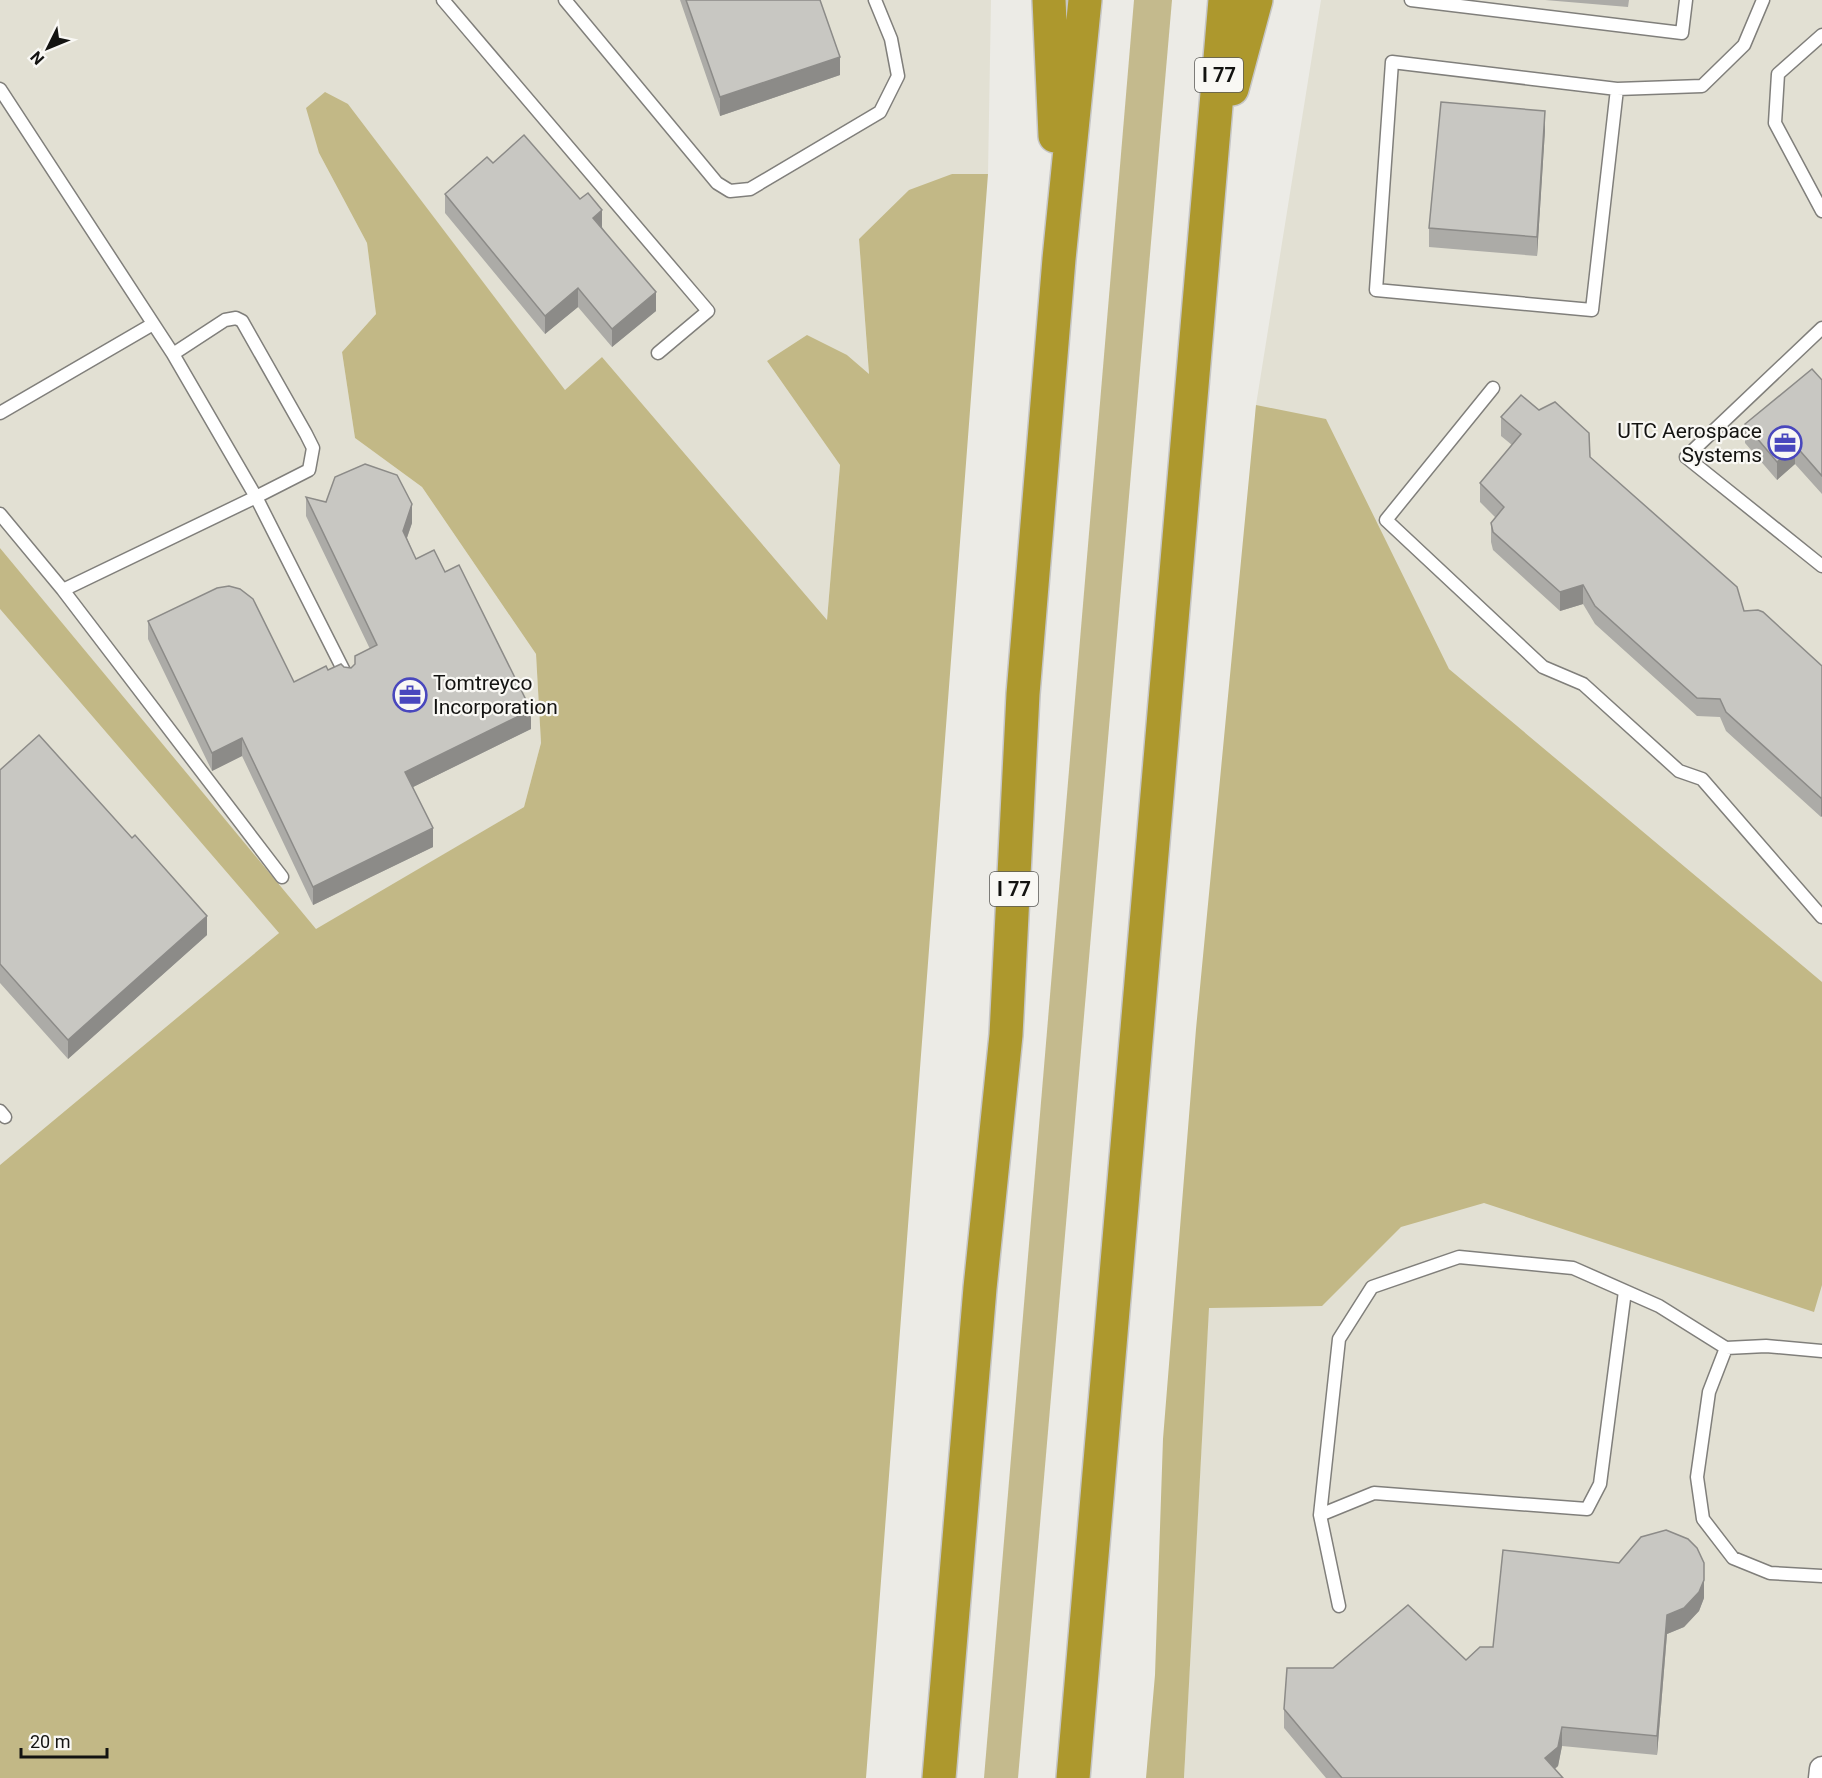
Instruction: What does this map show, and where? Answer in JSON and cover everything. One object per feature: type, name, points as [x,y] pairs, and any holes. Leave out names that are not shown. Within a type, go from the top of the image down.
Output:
[{"type":"highway","points":[[1049,0],[1059,259]]},
{"type":"highway","name":"I 77","points":[[939,1778],[980,1288],[1006,1035],[1023,694],[1059,259],[1085,0]]},
{"type":"highway","name":"I 77","points":[[1073,1778],[1225,0]]},
{"type":"highway","points":[[1212,151],[1256,0]]},
{"type":"street","points":[[1821,1778],[1822,1769]]},
{"type":"lane","points":[[443,0],[708,310],[658,354]]},
{"type":"lane","points":[[565,0],[717,183],[730,191],[750,189],[880,112],[898,76],[891,39],[875,0]]},
{"type":"lane","points":[[1411,0],[1682,33],[1686,0]]},
{"type":"lane","points":[[1617,88],[1592,310],[1376,290],[1392,62],[1617,88],[1702,86],[1744,45],[1763,0]]},
{"type":"lane","points":[[1822,35],[1779,74],[1774,123],[1822,211]]},
{"type":"lane","points":[[0,89],[173,354],[256,497],[348,679]]},
{"type":"lane","points":[[63,590],[309,470],[313,448],[247,326],[236,318],[230,318],[173,354]]},
{"type":"lane","points":[[0,413],[153,324]]},
{"type":"lane","points":[[1822,328],[1686,457],[1822,566]]},
{"type":"lane","points":[[1493,388],[1386,520],[1543,667],[1583,684],[1679,771],[1702,779],[1822,917]]},
{"type":"lane","points":[[0,514],[63,590],[282,877]]},
{"type":"lane","points":[[1338,1606],[1320,1515],[1339,1339],[1372,1287],[1459,1257],[1574,1268],[1659,1306],[1726,1348],[1766,1346],[1822,1351]]},
{"type":"lane","points":[[1320,1515],[1374,1493],[1587,1509],[1600,1484],[1625,1291]]},
{"type":"lane","points":[[1726,1348],[1709,1392],[1697,1477],[1703,1519],[1733,1558],[1770,1573],[1822,1576]]},
{"type":"shaded area","points":[[0,0],[991,0],[988,174],[952,174],[859,239],[869,375],[847,355],[767,361],[840,465],[827,620],[602,357],[565,391],[348,104],[319,153],[367,243],[376,314],[342,352],[355,438],[422,487],[536,654],[541,743],[524,807],[316,930],[0,548]]},
{"type":"shaded area","points":[[1134,0],[1172,0],[1018,1778],[984,1778]]},
{"type":"shaded area","points":[[1321,0],[1822,0],[1822,1778],[1184,1778],[1256,405]]},
{"type":"shaded area","points":[[325,92],[348,104],[565,390],[602,357],[827,620],[840,465],[767,361],[807,335],[847,355],[869,374],[859,239],[909,190],[952,174],[988,174],[866,1778],[0,1778],[0,1165],[279,933],[0,609],[0,548],[316,929],[524,807],[541,743],[536,654],[422,487],[355,438],[342,352],[376,314],[367,243],[319,153],[306,108]]},
{"type":"shaded area","points":[[1256,405],[1326,419],[1449,669],[1822,982],[1822,1285],[1814,1312],[1484,1203],[1401,1227],[1322,1306],[1209,1308],[1184,1778],[1146,1778],[1155,1675],[1163,1439],[1196,1029]]},
{"type":"shaded area","points":[[0,609],[279,933],[0,1165]]},
{"type":"building","points":[[686,0],[820,0],[840,57],[720,97]]},
{"type":"building","points":[[1441,102],[1545,111],[1537,237],[1429,228]]},
{"type":"building","points":[[524,135],[580,199],[588,193],[602,210],[593,218],[656,292],[612,329],[578,288],[545,316],[445,194],[487,157],[493,163]]},
{"type":"building","name":"UTC Aerospace Systems","points":[[1812,369],[1822,380],[1822,476],[1795,445],[1777,462],[1745,424]]},
{"type":"building","points":[[1521,395],[1539,410],[1555,402],[1589,433],[1590,457],[1737,587],[1744,611],[1763,612],[1822,666],[1821,798],[1726,712],[1720,699],[1697,698],[1595,606],[1583,585],[1560,592],[1493,532],[1491,523],[1504,507],[1480,483],[1521,434],[1501,417]]},
{"type":"building","name":"Tomtreyco Incorporation","points":[[365,464],[397,475],[412,504],[403,531],[416,559],[434,550],[445,572],[459,565],[531,710],[405,772],[433,828],[313,887],[242,738],[212,753],[148,621],[217,588],[229,586],[240,589],[253,599],[294,682],[326,666],[328,670],[341,664],[351,668],[355,664],[355,656],[377,645],[306,497],[326,502],[335,477]]},
{"type":"building","points":[[39,735],[132,838],[135,835],[207,916],[68,1040],[0,964],[0,770]]},
{"type":"building","points":[[1666,1530],[1688,1539],[1697,1548],[1704,1563],[1704,1580],[1699,1592],[1684,1608],[1667,1615],[1657,1736],[1562,1727],[1558,1747],[1545,1758],[1563,1778],[1342,1778],[1284,1709],[1287,1668],[1333,1668],[1408,1605],[1466,1660],[1480,1647],[1493,1647],[1503,1550],[1619,1563],[1641,1537]]},
{"type":"place","name":"UTC Aerospace Systems","points":[[1785,443]]},
{"type":"place","name":"Tomtreyco Incorporation","points":[[410,695]]}]
